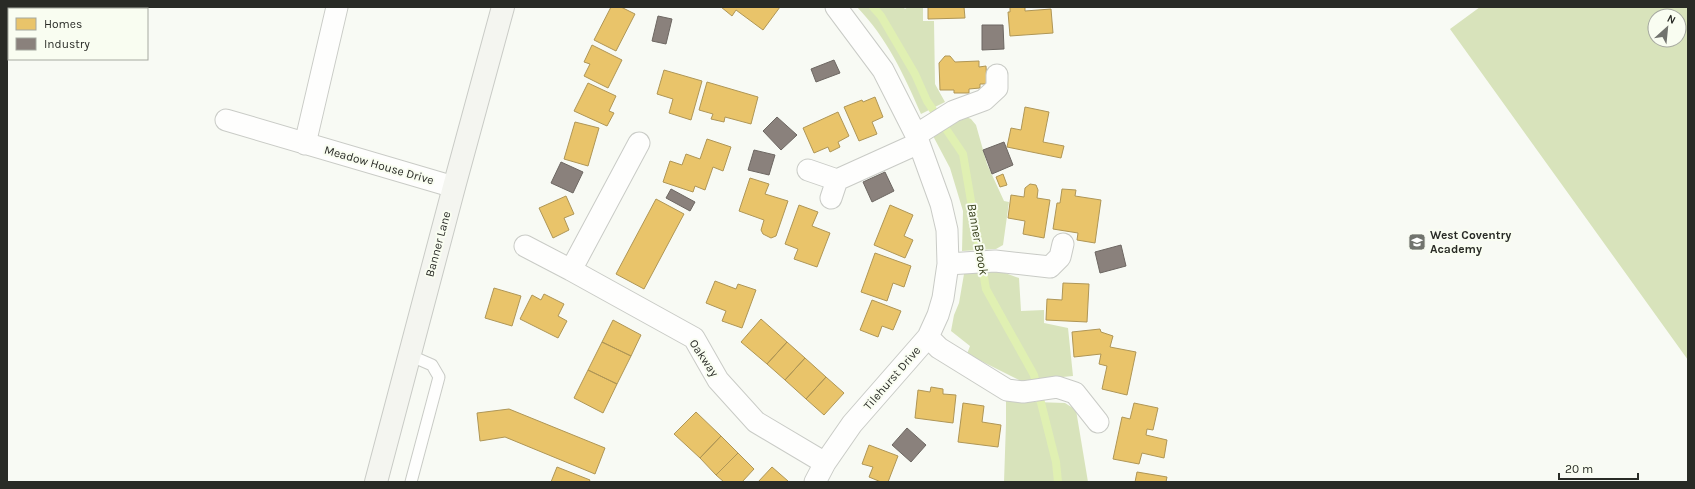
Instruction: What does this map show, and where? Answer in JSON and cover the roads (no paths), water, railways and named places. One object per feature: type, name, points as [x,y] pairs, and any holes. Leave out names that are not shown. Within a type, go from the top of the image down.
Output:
[{"type":"street","points":[[305,144],[337,7]]},
{"type":"street","name":"Banner Lane","points":[[376,482],[503,7]]},
{"type":"street","name":"Tilehurst Drive","points":[[815,482],[824,463],[852,424],[928,337],[938,315],[942,298],[956,264],[941,204],[921,135],[883,70],[836,7]]},
{"type":"street","points":[[808,170],[834,189],[921,135],[954,111],[984,100],[997,88],[997,75]]},
{"type":"street","name":"Meadow House Drive","points":[[226,120],[454,187]]},
{"type":"street","points":[[571,270],[639,143]]},
{"type":"street","points":[[956,264],[995,261],[1050,267],[1060,257],[1062,244]]},
{"type":"street","name":"Oakway","points":[[525,246],[694,338],[718,380],[756,422],[824,463]]},
{"type":"street","points":[[928,337],[939,348],[1008,390],[1023,392],[1057,387],[1075,393],[1098,422]]},
{"type":"lane","points":[[409,355],[432,365],[439,377],[411,482]]},
{"type":"waterway","name":"Banner Brook","points":[[873,7],[881,16],[915,74],[927,101],[963,154],[986,289],[1034,375],[1056,462],[1058,482]]},
{"type":"place","name":"West Coventry Academy","points":[[1417,242]]}]
